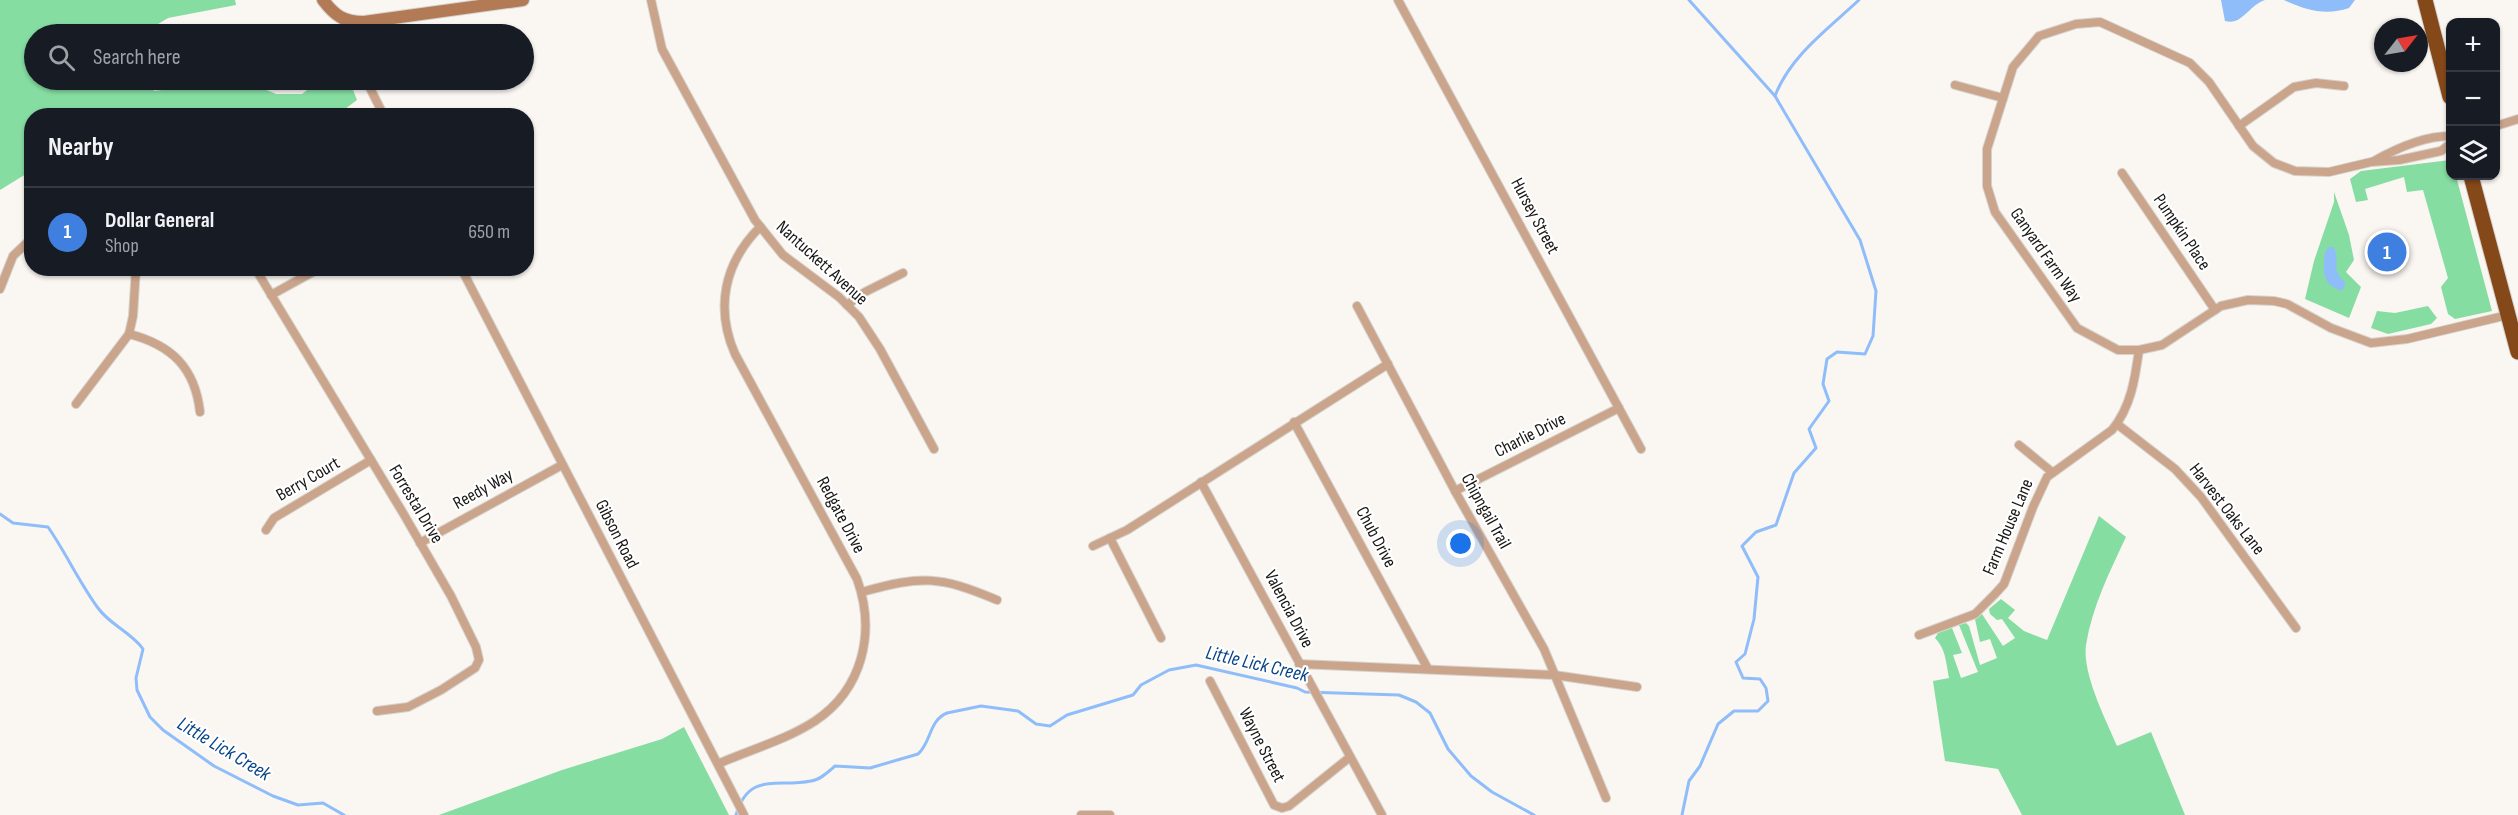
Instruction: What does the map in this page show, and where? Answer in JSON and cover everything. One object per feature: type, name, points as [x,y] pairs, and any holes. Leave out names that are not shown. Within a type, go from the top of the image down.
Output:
[{"type":"highway","points":[[2425,0],[2446,78]]},
{"type":"highway","points":[[2472,180],[2518,352]]},
{"type":"street","points":[[323,0],[343,20],[358,22],[523,0]]},
{"type":"street","name":"Nantuckett Avenue","points":[[651,0],[657,35],[662,49],[760,227],[783,255],[847,305],[872,335],[934,449]]},
{"type":"street","name":"Hursey Street","points":[[1398,0],[1641,449]]},
{"type":"street","points":[[343,20],[344,24]]},
{"type":"street","name":"Ganyard Farm Way","points":[[2446,148],[2441,151],[2398,160],[2371,162],[2328,172],[2295,171],[2274,163],[2253,146],[2209,82],[2190,63],[2100,22],[2076,24],[2039,36],[2013,67],[1987,149],[1987,186],[1995,212],[2077,328],[2118,350],[2139,350],[2162,345],[2215,310],[2248,300],[2287,304],[2331,328],[2371,343],[2385,343],[2508,315]]},
{"type":"street","points":[[2239,126],[2294,87],[2316,83],[2344,86]]},
{"type":"street","points":[[1955,86],[2003,98]]},
{"type":"street","points":[[371,90],[380,108]]},
{"type":"street","points":[[2500,125],[2518,119]]},
{"type":"street","name":"Ganyard Farm Way","points":[[2371,162],[2396,149],[2446,136]]},
{"type":"street","name":"Pumpkin Place","points":[[2122,173],[2215,310]]},
{"type":"street","name":"Redgate Drive","points":[[718,764],[813,723],[839,700],[855,675],[864,649],[867,621],[862,592],[857,579],[735,354],[727,333],[723,309],[727,279],[739,251],[760,227]]},
{"type":"street","points":[[0,289],[13,256],[24,246]]},
{"type":"street","points":[[847,305],[865,292],[903,273]]},
{"type":"street","points":[[76,404],[129,334],[133,316],[136,276]]},
{"type":"street","name":"Forrestal Drive","points":[[260,276],[451,596],[476,647],[479,660],[475,668],[441,690],[408,707],[377,711]]},
{"type":"street","points":[[271,295],[305,276]]},
{"type":"street","name":"Gibson Road","points":[[465,276],[744,815]]},
{"type":"street","name":"Chipngail Trail","points":[[1357,306],[1455,491],[1544,649],[1606,798]]},
{"type":"street","points":[[129,334],[164,348],[183,364],[198,393],[200,412]]},
{"type":"street","name":"Farm House Lane","points":[[1919,635],[1976,614],[2004,584],[2033,507],[2047,477],[2117,424],[2130,399],[2139,350]]},
{"type":"street","points":[[1093,546],[1127,530],[1388,364]]},
{"type":"street","name":"Charlie Drive","points":[[1455,491],[1619,408]]},
{"type":"street","name":"Chub Drive","points":[[1294,422],[1428,669]]},
{"type":"street","name":"Harvest Oaks Lane","points":[[2117,424],[2175,469],[2201,497],[2295,628]]},
{"type":"street","points":[[2019,445],[2052,472]]},
{"type":"street","name":"Berry Court","points":[[266,530],[274,518],[371,460]]},
{"type":"street","name":"Reedy Way","points":[[420,543],[562,465]]},
{"type":"street","name":"Valencia Drive","points":[[1201,482],[1382,815]]},
{"type":"street","points":[[1110,538],[1161,638]]},
{"type":"street","points":[[862,592],[900,581],[934,579],[968,588],[997,600]]},
{"type":"street","points":[[1299,664],[1554,675],[1637,687]]},
{"type":"street","name":"Wayne Street","points":[[1210,681],[1274,805],[1282,808],[1288,806],[1350,757]]},
{"type":"street","points":[[1081,815],[1110,815]]},
{"type":"green space","points":[[0,0],[235,0],[236,5],[168,18],[158,24],[24,24],[24,90],[267,90],[276,94],[302,94],[307,90],[353,90],[357,100],[346,108],[24,108],[24,175],[0,190]]},
{"type":"green space","points":[[2446,160],[2446,180],[2457,180],[2492,311],[2455,319],[2448,314],[2441,287],[2448,278],[2423,190],[2407,192],[2404,177],[2365,189],[2368,200],[2356,202],[2350,179],[2361,171]]},
{"type":"green space","points":[[2334,192],[2349,235],[2354,260],[2346,272],[2361,287],[2349,318],[2305,299],[2314,261],[2334,202]]},
{"type":"green space","points":[[2428,306],[2437,318],[2431,324],[2388,334],[2371,328],[2377,311],[2395,313]]},
{"type":"green space","points":[[2099,516],[2126,537],[2102,590],[2089,631],[2086,657],[2091,683],[2117,746],[2151,732],[2185,815],[2022,815],[1998,769],[1945,761],[1933,681],[1949,678],[1943,652],[1935,638],[1938,633],[1952,628],[1962,653],[1953,655],[1961,678],[1978,672],[1959,625],[1966,623],[1969,626],[1980,665],[1997,658],[1990,639],[1980,642],[1975,619],[1982,614],[2003,646],[2015,638],[2002,619],[1997,620],[1990,614],[1989,609],[2001,599],[2015,610],[2008,618],[2024,631],[2047,640]]},
{"type":"green space","points":[[684,727],[729,815],[439,815],[562,770],[662,739]]},
{"type":"water","points":[[2221,0],[2265,0],[2241,18],[2231,22],[2225,21]]},
{"type":"water","points":[[2284,0],[2355,0],[2349,8],[2324,12],[2300,7]]},
{"type":"water","points":[[2329,247],[2333,247],[2338,273],[2345,282],[2342,291],[2330,285],[2325,276],[2325,252]]},
{"type":"waterway","points":[[1682,815],[1689,781],[1700,766],[1718,724],[1734,711],[1758,711],[1768,701],[1766,688],[1760,679],[1743,678],[1736,662],[1745,654],[1754,619],[1758,577],[1742,546],[1756,532],[1776,525],[1794,473],[1816,448],[1809,429],[1829,401],[1823,384],[1827,359],[1837,352],[1865,354],[1873,336],[1876,291],[1860,240],[1775,96],[1689,0]]},
{"type":"waterway","points":[[1775,96],[1790,68],[1800,56],[1859,0]]},
{"type":"waterway","name":"Little Lick Creek","points":[[0,514],[13,523],[48,527],[98,608],[143,649],[136,678],[137,690],[150,717],[163,730],[214,766],[273,796],[298,805],[323,803],[344,815]]},
{"type":"waterway","name":"Little Lick Creek","points":[[736,815],[748,792],[756,787],[766,784],[811,781],[821,777],[835,766],[870,768],[918,754],[933,726],[941,716],[947,713],[981,706],[1018,711],[1036,724],[1050,726],[1067,715],[1133,695],[1141,685],[1169,670],[1196,665],[1297,688],[1305,692],[1399,695],[1416,702],[1430,713],[1448,749],[1471,776],[1492,792],[1534,815]]},
{"type":"place","name":"Dollar General","points":[[2387,252]]}]
